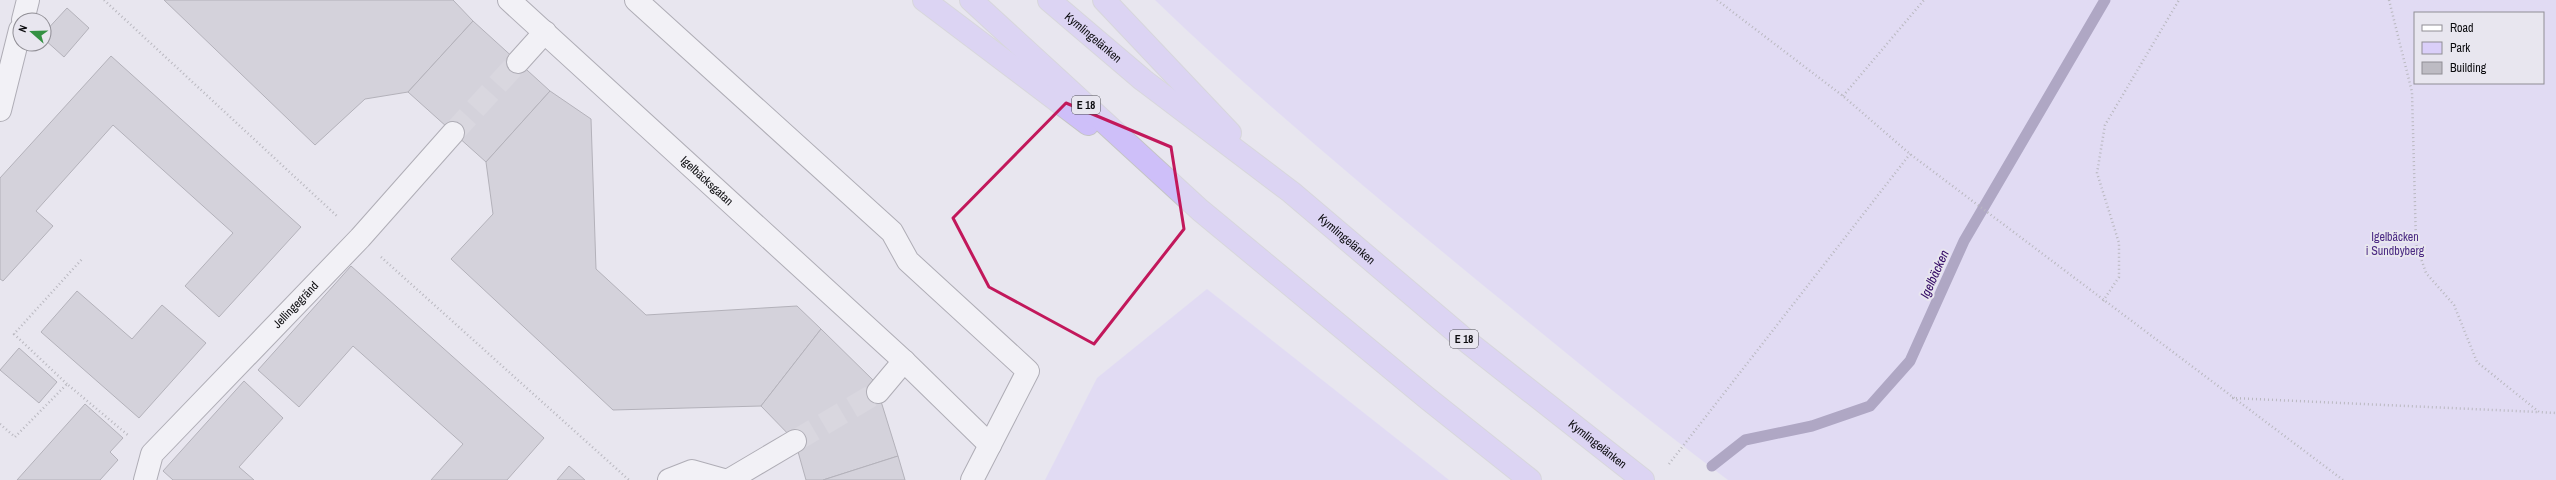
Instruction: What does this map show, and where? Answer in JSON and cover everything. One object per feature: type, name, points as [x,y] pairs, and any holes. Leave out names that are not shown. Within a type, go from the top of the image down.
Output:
[{"type":"highway","points":[[924,0],[1200,210]]},
{"type":"highway","name":"E 18","points":[[971,0],[1200,210],[1530,480]]},
{"type":"highway","name":"Kymlingelänken","points":[[1049,0],[1143,80],[1283,187],[1469,343],[1643,480]]},
{"type":"highway","points":[[1104,0],[1283,187]]},
{"type":"street","points":[[25,12],[28,0]]},
{"type":"street","name":"Igelbäcksgatan","points":[[510,0],[904,361],[990,445]]},
{"type":"street","points":[[636,0],[892,232],[908,261],[1028,371],[972,480]]},
{"type":"street","points":[[518,62],[545,32]]},
{"type":"street","points":[[0,110],[14,52]]},
{"type":"street","name":"Jellingegränd","points":[[145,480],[152,454],[360,238],[453,133]]},
{"type":"street","points":[[878,392],[904,361]]},
{"type":"street","points":[[729,480],[795,441]]},
{"type":"street","points":[[669,480],[692,471],[724,480]]},
{"type":"path","points":[[1717,0],[1843,96],[1910,154],[2013,230],[2231,398],[2343,480]]},
{"type":"path","points":[[1843,96],[1924,0]]},
{"type":"path","points":[[2103,300],[2119,277],[2119,243],[2097,173],[2105,125],[2179,0]]},
{"type":"path","points":[[2389,0],[2412,92],[2416,244],[2426,273],[2454,305],[2477,362],[2539,412]]},
{"type":"path","points":[[1666,467],[1910,154]]},
{"type":"path","points":[[83,258],[14,334],[67,384],[152,454]]},
{"type":"path","points":[[0,424],[15,437],[67,384]]},
{"type":"path","points":[[2231,398],[2556,413]]},
{"type":"highlighted area","points":[[1066,103],[1171,147],[1184,229],[1094,344],[989,287],[953,218]]},
{"type":"green space","name":"Igelbäcken i Sundbyberg","points":[[1155,0],[2556,0],[2556,480],[1728,480],[1604,384],[1484,286],[1316,146]]},
{"type":"green space","points":[[1207,289],[1449,480],[1045,480],[1097,378]]},
{"type":"building","points":[[164,0],[453,0],[473,21],[408,92],[365,99],[315,145]]},
{"type":"building","points":[[67,8],[89,28],[64,57],[52,46],[52,24]]},
{"type":"building","points":[[473,21],[550,91],[486,162],[408,92]]},
{"type":"building","points":[[111,56],[301,227],[219,317],[185,286],[233,233],[113,125],[36,211],[53,226],[3,281],[0,279],[0,178]]},
{"type":"building","points":[[550,91],[591,119],[596,269],[646,315],[797,306],[821,329],[761,406],[613,410],[451,259],[493,214],[486,162]]},
{"type":"building","points":[[351,266],[544,438],[507,480],[431,480],[463,444],[353,346],[299,407],[258,370]]},
{"type":"building","points":[[77,291],[132,339],[162,305],[206,343],[139,418],[41,332]]},
{"type":"building","points":[[821,329],[875,382],[898,456],[823,480],[806,480],[795,441],[761,406]]},
{"type":"building","points":[[19,348],[57,382],[39,403],[0,370]]},
{"type":"building","points":[[244,381],[283,418],[239,467],[254,480],[173,480],[163,471]]},
{"type":"building","points":[[85,404],[123,438],[110,452],[118,460],[100,480],[17,480]]},
{"type":"building","points":[[898,456],[905,480],[823,480]]},
{"type":"building","points":[[569,466],[585,480],[557,480]]},
{"type":"waterway","name":"Igelbäcken","points":[[1712,466],[1745,440],[1812,426],[1870,406],[1910,361],[1964,241],[2105,0]]},
{"type":"tunnel","points":[[453,133],[518,62]]},
{"type":"tunnel","points":[[795,441],[878,392]]}]
